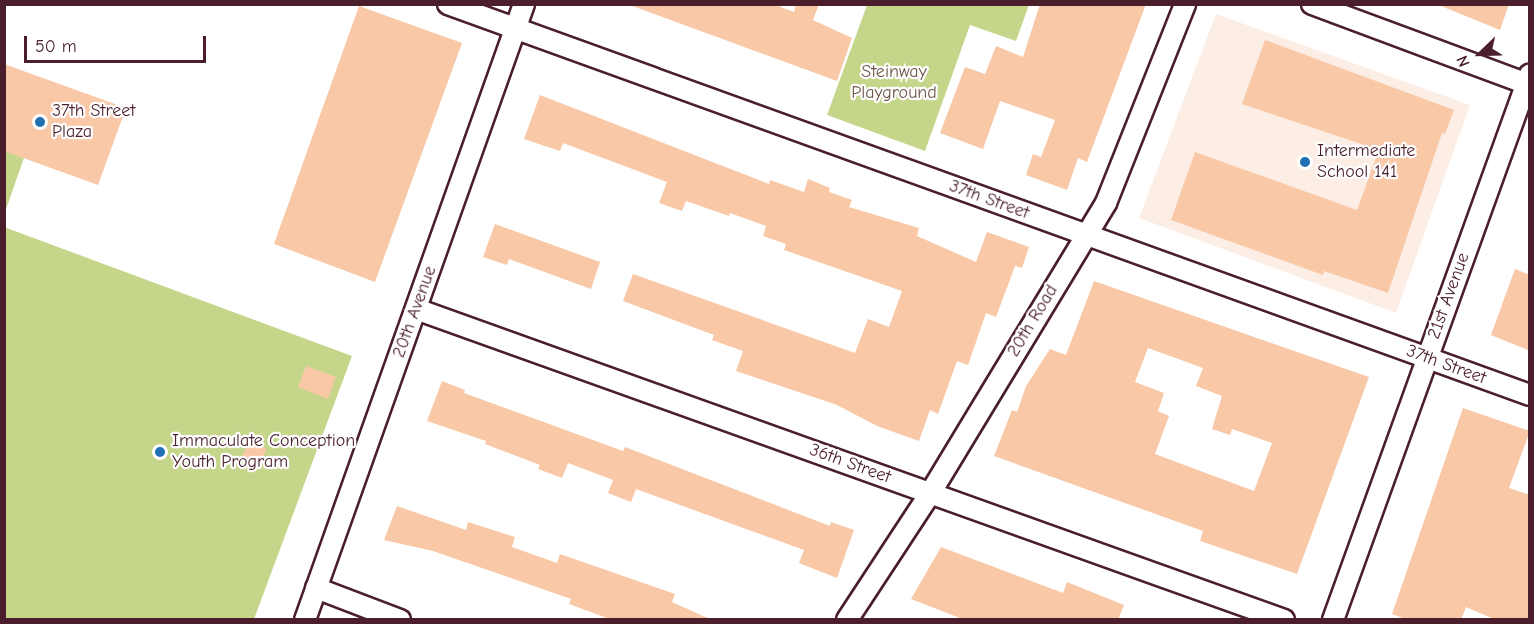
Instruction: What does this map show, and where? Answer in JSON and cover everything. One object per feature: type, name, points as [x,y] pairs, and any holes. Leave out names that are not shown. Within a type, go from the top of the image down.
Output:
[{"type":"street","name":"37th Street","points":[[448,4],[1530,395]]},
{"type":"street","name":"20th Avenue","points":[[305,620],[524,4]]},
{"type":"street","name":"20th Road","points":[[847,620],[931,492],[1106,203],[1185,4]]},
{"type":"street","points":[[1312,4],[1528,81]]},
{"type":"street","name":"21st Avenue","points":[[1333,620],[1528,81]]},
{"type":"street","name":"36th Street","points":[[416,309],[1284,620]]},
{"type":"street","points":[[316,588],[400,620]]},
{"type":"shaded area","name":"Intermediate School 141","points":[[1216,14],[1470,105],[1396,313],[1139,218]]},
{"type":"green space","name":"Steinway Playground","points":[[867,4],[1029,5],[1016,41],[970,25],[925,151],[827,115]]},
{"type":"green space","points":[[5,151],[24,158],[5,212]]},
{"type":"green space","name":"Immaculate Conception Youth Program","points":[[4,227],[352,356],[254,619],[5,619]]},
{"type":"building","points":[[627,4],[773,4],[794,12],[796,4],[819,4],[813,20],[852,38],[837,81]]},
{"type":"building","points":[[1040,4],[1146,4],[1087,162],[1078,158],[1067,190],[1026,175],[1033,154],[1041,157],[1055,120],[1000,101],[983,149],[940,133],[965,67],[985,74],[996,46],[1023,57]]},
{"type":"building","points":[[1436,4],[1509,4],[1500,30]]},
{"type":"building","points":[[359,6],[462,43],[375,282],[274,244]]},
{"type":"building","points":[[1265,40],[1454,110],[1445,134],[1442,133],[1388,293],[1324,271],[1323,275],[1171,220],[1195,152],[1357,210],[1379,150],[1242,104]]},
{"type":"building","name":"37th Street Plaza","points":[[4,64],[126,108],[98,185],[4,151]]},
{"type":"building","points":[[540,95],[769,184],[770,180],[804,192],[808,179],[830,188],[829,192],[852,200],[849,207],[919,228],[917,236],[976,262],[987,232],[1029,247],[1022,268],[1015,266],[996,317],[986,313],[968,365],[957,361],[938,414],[930,410],[919,441],[877,426],[837,405],[736,371],[743,351],[712,340],[714,335],[623,301],[633,274],[855,353],[868,319],[889,327],[902,291],[784,250],[786,244],[763,236],[766,226],[686,201],[682,211],[659,203],[667,182],[563,143],[560,151],[524,139]]},
{"type":"building","points":[[495,224],[600,262],[591,289],[509,259],[507,265],[483,257]]},
{"type":"building","points":[[1515,269],[1530,275],[1530,351],[1491,335]]},
{"type":"building","points":[[1094,281],[1369,377],[1297,574],[1200,541],[1203,531],[994,456],[1012,410],[1017,412],[1026,386],[1050,349],[1066,355]],"holes":[[[1148,348],[1203,368],[1196,386],[1222,396],[1212,429],[1230,435],[1232,429],[1272,443],[1254,491],[1155,454],[1169,416],[1158,411],[1164,393],[1135,382]]]},
{"type":"building","points":[[306,366],[336,377],[328,399],[298,387]]},
{"type":"building","points":[[442,381],[465,390],[464,393],[623,451],[625,447],[830,526],[831,522],[854,530],[837,578],[799,563],[804,550],[636,489],[631,502],[608,493],[613,480],[568,463],[562,478],[538,469],[540,465],[485,444],[486,441],[427,421]]},
{"type":"building","points":[[1463,408],[1530,431],[1509,488],[1530,495],[1530,620],[1496,620],[1466,607],[1461,620],[1408,620],[1392,614]]},
{"type":"building","points":[[249,441],[267,449],[259,466],[241,459]]},
{"type":"building","points":[[397,506],[466,530],[468,522],[515,537],[512,547],[557,563],[560,554],[675,594],[672,602],[712,620],[612,620],[569,604],[571,599],[433,551],[384,540]]},
{"type":"building","points":[[941,547],[1063,593],[1067,582],[1124,605],[1118,620],[965,620],[911,599]]},
{"type":"place","name":"37th Street Plaza","points":[[40,122]]},
{"type":"place","name":"Intermediate School 141","points":[[1305,162]]},
{"type":"place","name":"Immaculate Conception Youth Program","points":[[160,452]]}]
